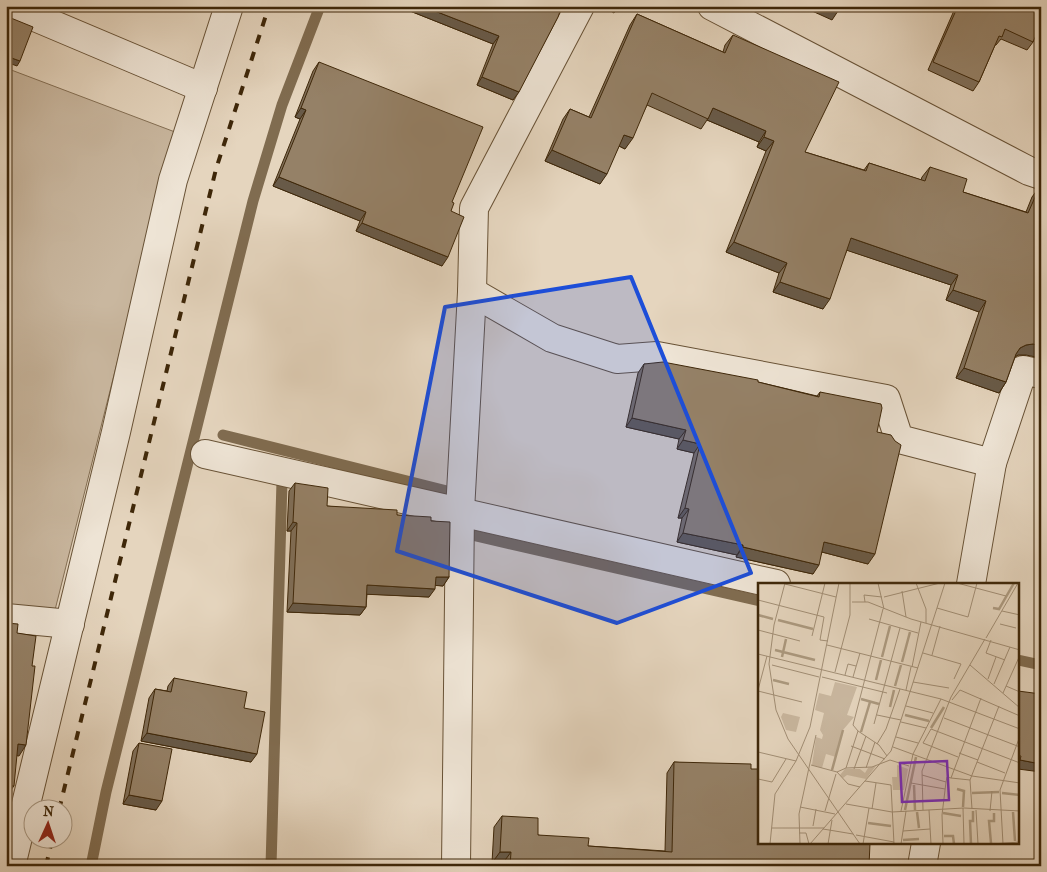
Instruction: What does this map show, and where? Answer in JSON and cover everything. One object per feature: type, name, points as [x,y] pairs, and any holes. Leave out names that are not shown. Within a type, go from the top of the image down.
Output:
[{"type":"street","points":[[9,6],[203,88]]},
{"type":"street","points":[[11,866],[116,432],[173,180],[229,6]]},
{"type":"street","points":[[456,866],[460,511],[472,292],[474,208],[580,6]]},
{"type":"street","points":[[712,6],[1041,175]]},
{"type":"street","points":[[472,292],[552,338],[617,359],[657,356],[886,399],[899,439],[992,463]]},
{"type":"street","points":[[971,583],[992,463],[1023,370],[1041,374]]},
{"type":"street","points":[[205,454],[772,583]]},
{"type":"street","points":[[6,618],[70,624]]},
{"type":"street","points":[[922,866],[926,844]]},
{"type":"highlighted area","points":[[631,277],[751,573],[617,623],[397,551],[445,307]]},
{"type":"shaded area","points":[[6,68],[175,132],[55,610],[6,606]]},
{"type":"building","points":[[422,6],[562,6],[519,92],[482,77],[499,36]]},
{"type":"building","points":[[827,6],[840,6],[838,11]]},
{"type":"building","points":[[958,6],[1041,6],[1041,24],[1033,42],[1005,29],[1002,37],[999,36],[979,82],[933,62]]},
{"type":"building","points":[[637,14],[725,53],[733,35],[839,82],[805,152],[866,171],[869,163],[925,181],[930,167],[967,179],[963,192],[1028,213],[1041,186],[1041,346],[1033,344],[1020,348],[1006,382],[964,368],[986,301],[953,290],[958,275],[851,238],[830,299],[780,282],[787,263],[734,242],[774,141],[764,137],[766,131],[713,108],[708,119],[652,93],[633,138],[624,135],[607,174],[552,150],[570,109],[591,118]]},
{"type":"building","points":[[6,16],[33,27],[20,61],[6,56]]},
{"type":"building","points":[[319,62],[483,127],[452,202],[454,203],[451,211],[464,217],[448,257],[362,223],[366,212],[279,177],[306,110],[301,108]]},
{"type":"building","points":[[663,362],[758,380],[758,382],[819,397],[820,392],[881,404],[882,408],[877,432],[891,435],[901,445],[875,554],[824,542],[819,565],[743,547],[743,545],[683,533],[689,509],[685,508],[700,444],[683,440],[686,430],[632,418],[644,364]]},
{"type":"building","points":[[295,483],[328,488],[327,506],[397,510],[397,515],[431,517],[431,521],[450,522],[449,577],[436,577],[435,589],[367,585],[366,607],[293,603],[297,523],[293,522]]},
{"type":"building","points":[[6,623],[18,624],[17,633],[36,636],[32,666],[35,666],[26,745],[18,744],[14,786],[6,785]]},
{"type":"building","points":[[174,678],[247,692],[244,708],[265,712],[257,754],[147,733],[155,689],[171,692]]},
{"type":"building","points":[[1020,691],[1041,694],[1041,764],[1020,760]]},
{"type":"building","points":[[139,743],[172,749],[162,801],[129,795]]},
{"type":"building","points":[[674,762],[751,764],[751,769],[758,769],[758,844],[870,844],[869,866],[510,866],[511,852],[500,852],[502,816],[538,818],[538,835],[589,838],[588,846],[672,852]]},
{"type":"waterway","points":[[91,866],[106,792],[253,201],[282,105],[320,6]]},
{"type":"waterway","points":[[223,435],[447,491]]},
{"type":"waterway","points":[[271,866],[282,481]]},
{"type":"waterway","points":[[476,536],[758,601]]},
{"type":"waterway","points":[[1020,660],[1041,665]]},
{"type":"railway","points":[[61,800],[216,169],[269,6]]},
{"type":"railway","points":[[46,866],[50,850]]}]
